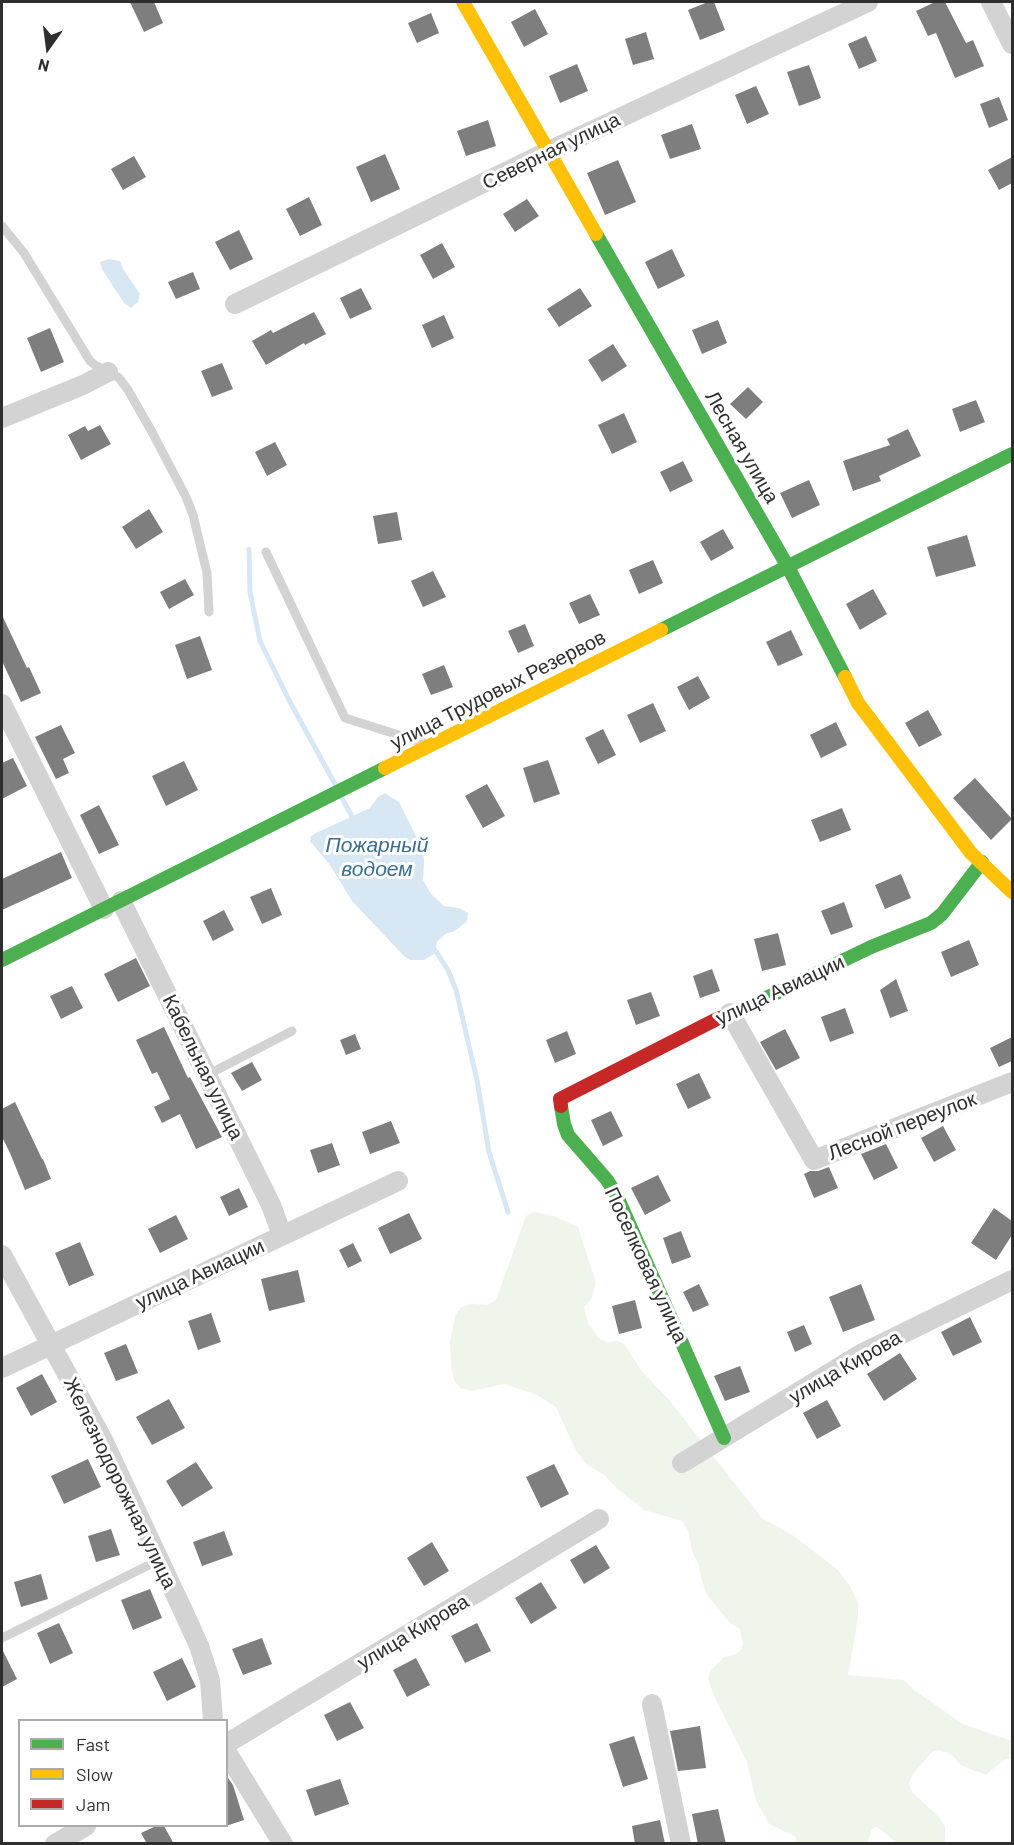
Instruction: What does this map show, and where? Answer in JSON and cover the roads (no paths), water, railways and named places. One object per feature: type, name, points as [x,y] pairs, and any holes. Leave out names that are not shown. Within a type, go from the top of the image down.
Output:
[{"type":"street","name":"Лесная улица","points":[[463,2],[788,567],[858,703],[971,853],[1012,892]]},
{"type":"street","name":"Северная улица","points":[[235,304],[549,151],[868,2]]},
{"type":"street","points":[[991,2],[1012,44]]},
{"type":"street","points":[[2,418],[83,385],[108,372]]},
{"type":"street","name":"улица Трудовых Резервов","points":[[2,960],[1012,454]]},
{"type":"street","name":"Кабельная улица","points":[[2,704],[207,1075],[271,1205],[282,1235]]},
{"type":"street","name":"улица Авиации","points":[[560,1099],[730,1013],[754,1005],[871,947],[931,923],[942,914],[982,862]]},
{"type":"street","name":"Лесной переулок","points":[[730,1013],[814,1160],[1012,1082]]},
{"type":"street","name":"Поселковая улица","points":[[560,1099],[568,1135],[607,1180],[616,1194],[724,1438]]},
{"type":"street","name":"улица Авиации","points":[[2,1368],[399,1180]]},
{"type":"street","name":"Железнодорожная улица","points":[[2,1255],[103,1440],[199,1646],[210,1680],[213,1719]]},
{"type":"street","name":"улица Кирова","points":[[682,1464],[861,1354],[1012,1280]]},
{"type":"street","name":"улица Кирова","points":[[228,1743],[599,1519]]},
{"type":"street","points":[[652,1704],[681,1844]]},
{"type":"street","points":[[228,1754],[283,1844]]},
{"type":"street","points":[[55,1844],[84,1827]]},
{"type":"lane","points":[[2,226],[24,253],[90,361],[119,378],[128,390],[186,497],[207,573],[209,612]]},
{"type":"lane","points":[[266,552],[345,718],[432,745]]},
{"type":"lane","points":[[207,1075],[292,1031]]},
{"type":"lane","points":[[2,1638],[159,1560]]},
{"type":"water","points":[[109,259],[120,261],[140,294],[138,302],[131,308],[124,303],[102,269],[100,262]]},
{"type":"water","name":"Пожарный водоем","points":[[385,793],[399,802],[423,850],[423,880],[431,894],[444,906],[459,908],[468,913],[467,921],[455,931],[445,934],[437,942],[434,954],[424,960],[410,960],[404,956],[352,901],[330,865],[310,841],[311,836],[316,833],[370,808],[378,797]]},
{"type":"waterway","points":[[249,549],[250,592],[260,641],[335,784]]},
{"type":"waterway","points":[[342,798],[355,822]]},
{"type":"waterway","points":[[431,944],[448,970],[456,990],[477,1080],[489,1152],[508,1212]]}]
